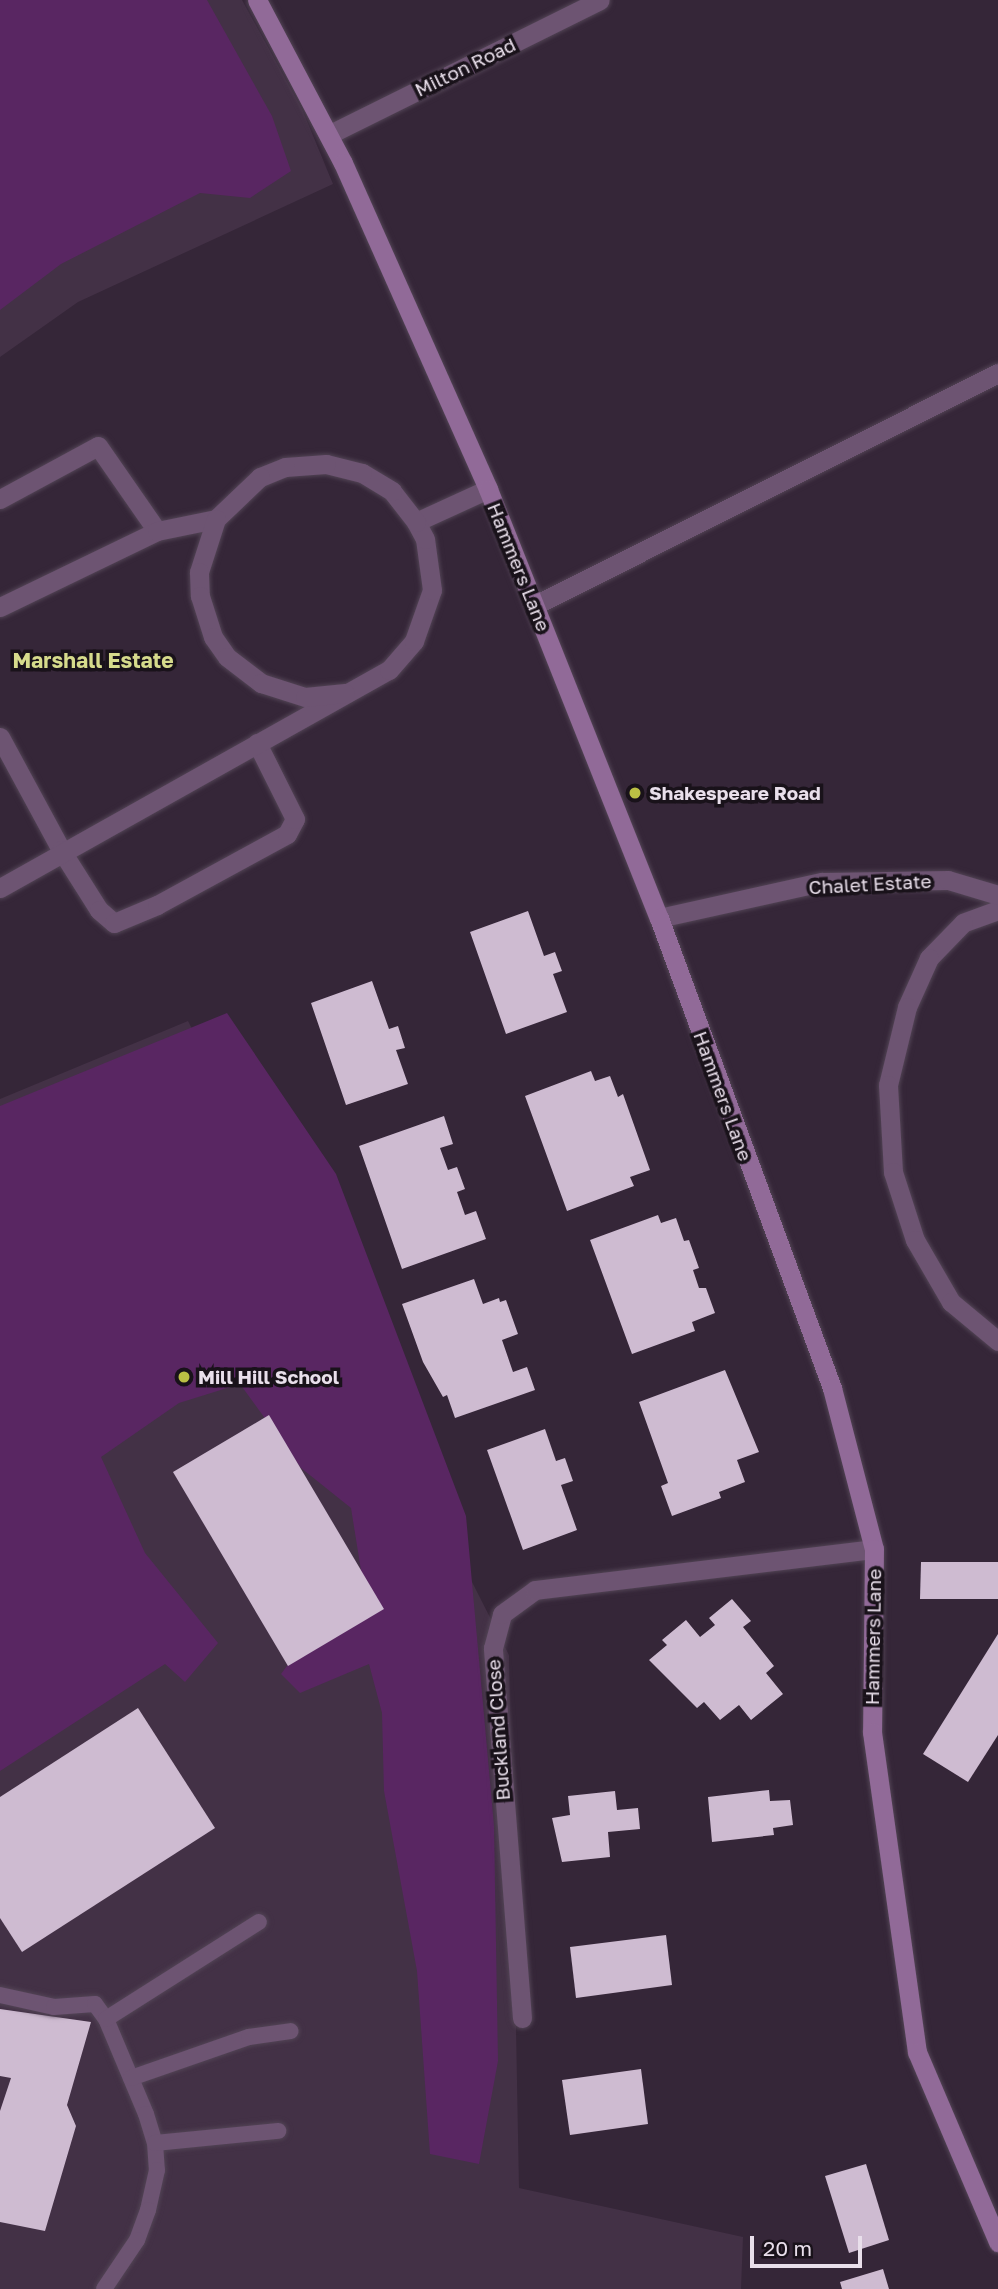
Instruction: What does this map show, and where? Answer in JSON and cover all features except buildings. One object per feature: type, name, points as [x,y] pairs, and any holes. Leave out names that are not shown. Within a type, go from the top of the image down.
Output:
[{"type":"main road","name":"Hammers Lane","points":[[257,0],[330,134],[488,489],[659,918],[832,1388],[874,1549],[872,1732],[916,2052],[998,2242]]},
{"type":"street","name":"Milton Road","points":[[330,134],[600,0]]},
{"type":"street","points":[[535,606],[998,373]]},
{"type":"street","points":[[0,499],[97,446],[157,531]]},
{"type":"street","points":[[0,888],[61,850],[389,670],[415,641],[432,590],[425,539],[416,522],[392,491],[362,473],[326,464],[285,467],[260,477],[216,519],[199,572],[200,596],[213,637],[227,657],[261,683],[305,696],[345,693]]},
{"type":"street","points":[[416,522],[488,489]]},
{"type":"street","points":[[0,607],[157,531],[216,519]]},
{"type":"street","points":[[0,737],[61,850],[99,909],[114,923],[223,871],[287,834],[295,819],[257,743]]},
{"type":"street","name":"Chalet Estate","points":[[659,918],[822,882],[948,880],[998,895]]},
{"type":"street","points":[[998,910],[963,923],[929,958],[907,1007],[888,1085],[893,1172],[915,1240],[951,1302],[998,1341]]},
{"type":"street","name":"Buckland Close","points":[[522,2018],[493,1648],[502,1614],[536,1590],[874,1549]]},
{"type":"lane","points":[[106,2019],[259,1922]]},
{"type":"lane","points":[[0,1995],[13,2002],[54,2007],[95,2004],[106,2019],[155,2143],[157,2170],[148,2210],[137,2240],[104,2289]]},
{"type":"lane","points":[[131,2078],[249,2037],[291,2031]]},
{"type":"lane","points":[[155,2143],[278,2131]]},
{"type":"shaded area","points":[[0,0],[242,0],[302,109],[333,184],[78,302],[0,357]]},
{"type":"shaded area","points":[[0,0],[207,0],[272,116],[291,171],[250,198],[200,193],[61,264],[0,310]]},
{"type":"shaded area","points":[[227,1013],[336,1174],[466,1516],[494,1826],[498,2061],[479,2164],[430,2154],[417,1971],[384,1791],[382,1713],[369,1664],[300,1693],[281,1674],[310,1635],[368,1614],[351,1508],[301,1468],[240,1384],[179,1403],[101,1457],[145,1553],[218,1643],[185,1682],[165,1664],[0,1771],[0,1106]]},
{"type":"shaded area","name":"Mill Hill School","points":[[188,1021],[509,1655],[519,2188],[743,2237],[741,2289],[0,2289],[0,1099]]},
{"type":"place","name":"Shakespeare Road","points":[[635,793]]},
{"type":"place","name":"Mill Hill School","points":[[184,1377]]},
{"type":"district","name":"Marshall Estate","points":[[93,660]]}]
